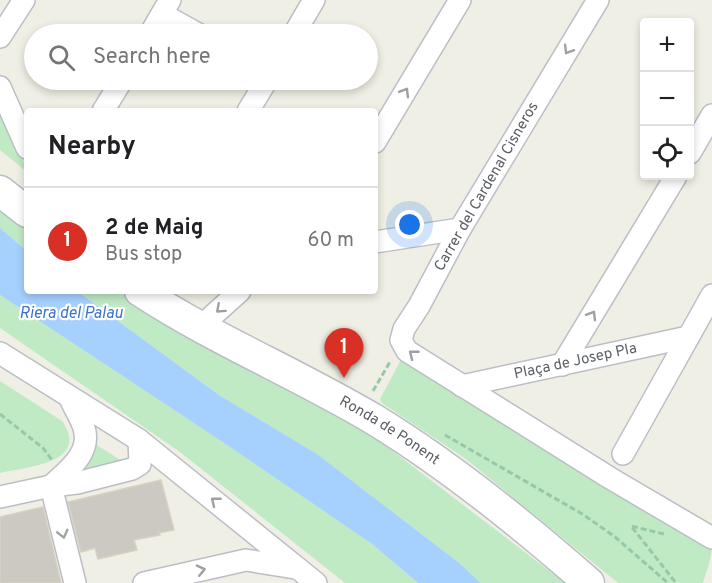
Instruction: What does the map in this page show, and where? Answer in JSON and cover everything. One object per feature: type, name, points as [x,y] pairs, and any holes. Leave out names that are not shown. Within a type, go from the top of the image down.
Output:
[{"type":"main road","points":[[0,191],[24,210]]},
{"type":"main road","name":"Ronda de Ponent","points":[[145,294],[200,327],[351,406],[404,438],[517,523],[588,583]]},
{"type":"street","points":[[0,37],[24,0]]},
{"type":"street","points":[[300,24],[314,0]]},
{"type":"street","points":[[378,137],[460,0]]},
{"type":"street","name":"Carrer del Cardenal Cisneros","points":[[462,386],[407,351],[401,340],[404,329],[419,306],[460,229],[598,0]]},
{"type":"street","points":[[156,24],[166,7],[186,24]]},
{"type":"street","points":[[0,87],[24,141]]},
{"type":"street","points":[[106,108],[116,90]]},
{"type":"street","points":[[250,108],[261,90]]},
{"type":"street","points":[[694,146],[712,115]]},
{"type":"street","points":[[562,365],[674,180]]},
{"type":"street","points":[[378,242],[460,229]]},
{"type":"street","points":[[200,327],[237,294]]},
{"type":"street","points":[[624,454],[712,295]]},
{"type":"street","name":"Plaça de Josep Pla","points":[[462,386],[688,337]]},
{"type":"street","points":[[0,353],[70,399],[121,427],[139,440],[316,583]]},
{"type":"street","points":[[462,386],[712,538]]},
{"type":"street","points":[[51,486],[79,458],[85,445],[85,430],[70,399]]},
{"type":"street","points":[[85,445],[96,436],[121,427]]},
{"type":"street","points":[[0,497],[77,483],[132,469],[140,464],[139,440]]},
{"type":"street","points":[[51,486],[75,583]]},
{"type":"street","points":[[144,583],[246,560],[255,554],[260,546],[260,538]]},
{"type":"street","points":[[246,560],[299,569]]},
{"type":"path","points":[[370,396],[396,351]]},
{"type":"path","points":[[0,414],[44,448],[55,464]]},
{"type":"path","points":[[437,431],[584,515],[615,537],[668,583]]},
{"type":"path","points":[[665,534],[631,526],[676,583]]},
{"type":"green space","points":[[0,113],[24,163],[24,170],[0,150]]},
{"type":"green space","points":[[0,202],[24,220],[24,248],[0,228]]},
{"type":"green space","points":[[81,294],[128,294],[147,308],[381,442],[565,583],[481,583],[458,562],[317,454],[219,395]]},
{"type":"green space","points":[[0,295],[372,544],[418,583],[345,583],[180,452],[0,328]]},
{"type":"green space","points":[[402,358],[712,544],[703,583],[618,583],[466,459],[382,403],[380,399]]},
{"type":"green space","points":[[0,381],[62,421],[69,435],[68,446],[62,454],[52,461],[39,465],[0,473]]},
{"type":"green space","points":[[95,444],[122,461],[74,473]]},
{"type":"water","name":"Riera del Palau","points":[[0,228],[24,248],[24,294],[81,294],[219,395],[317,454],[458,562],[481,583],[418,583],[372,544],[0,295]]},
{"type":"building","points":[[161,480],[174,530],[134,540],[137,550],[98,559],[95,548],[81,552],[68,502]]},
{"type":"building","points":[[43,507],[61,583],[0,583],[0,517]]},
{"type":"place","name":"2 de Maig","points":[[344,378]]}]
